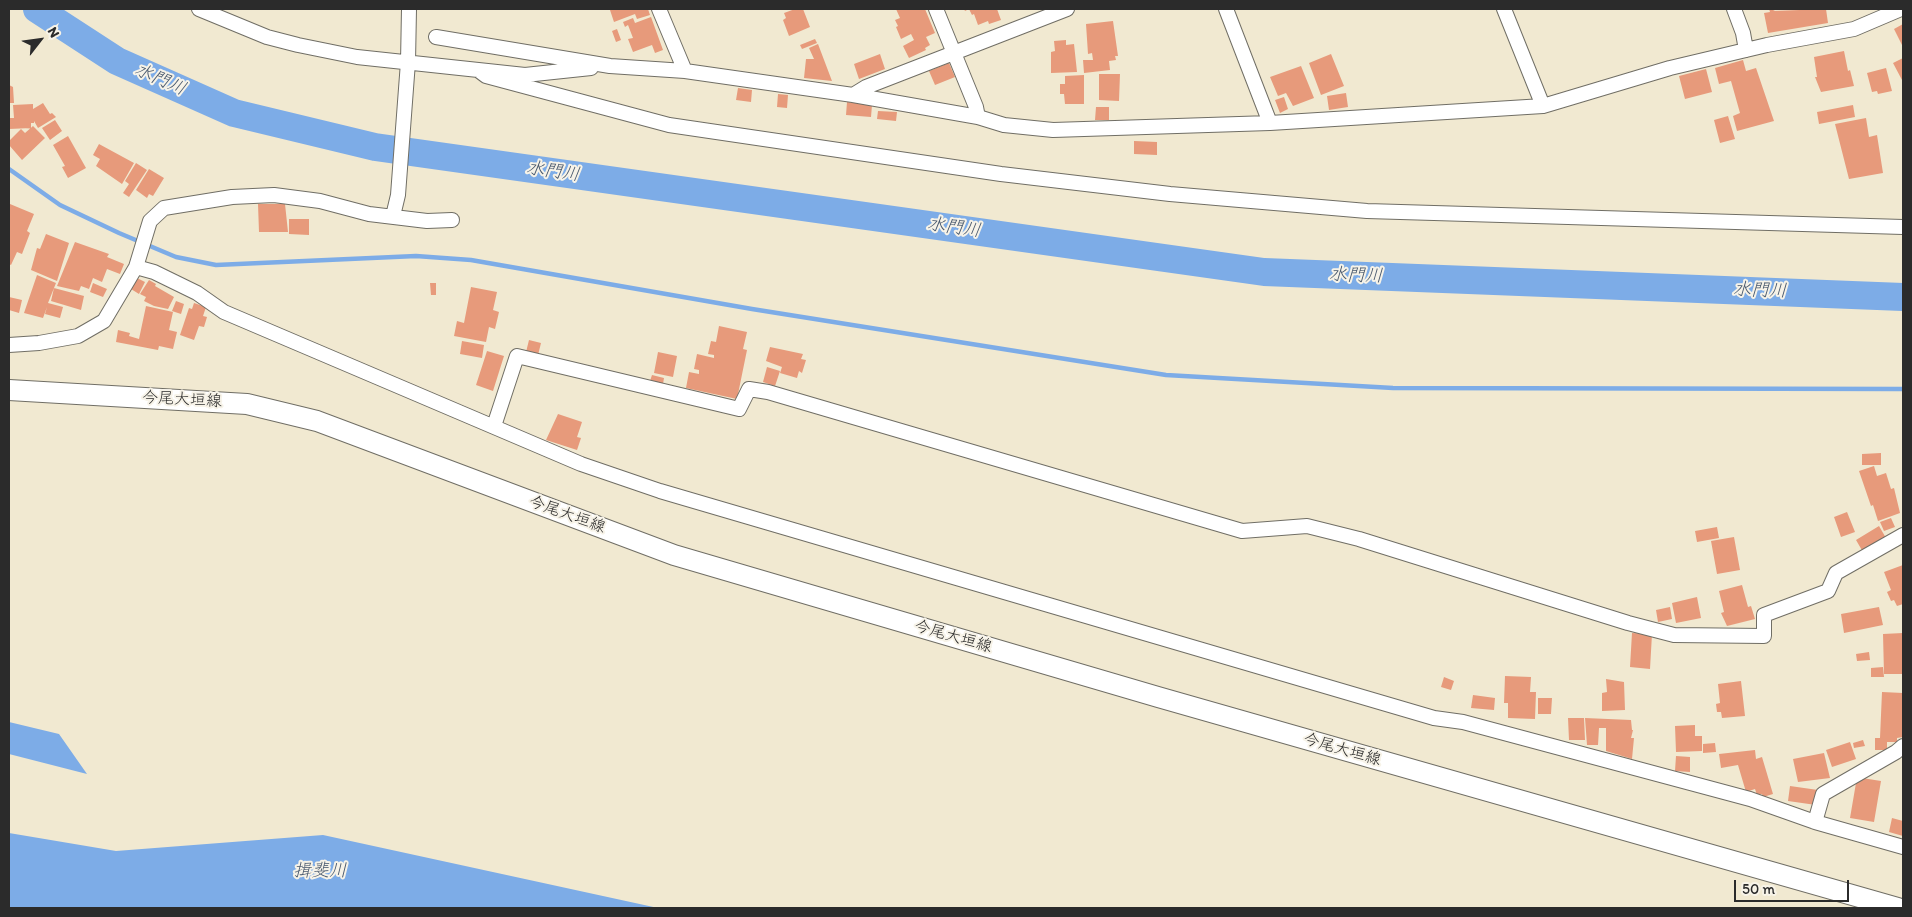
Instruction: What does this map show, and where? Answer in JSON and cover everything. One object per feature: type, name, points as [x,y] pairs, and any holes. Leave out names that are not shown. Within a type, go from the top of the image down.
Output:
[{"type":"main road","name":"今尾大垣線","points":[[9,390],[247,404],[317,421],[674,555],[1158,697],[1898,908]]},
{"type":"street","points":[[199,9],[267,36],[298,45],[357,57],[526,75],[610,66]]},
{"type":"street","points":[[394,216],[398,195],[408,62],[409,9]]},
{"type":"street","points":[[936,9],[976,107],[978,117]]},
{"type":"street","points":[[853,95],[866,87],[953,52],[1067,9]]},
{"type":"street","points":[[1226,9],[1270,123]]},
{"type":"street","points":[[1504,9],[1543,106]]},
{"type":"street","points":[[1734,9],[1743,33],[1746,50]]},
{"type":"street","points":[[436,38],[610,66],[685,71],[853,95],[978,117],[1004,125],[1053,130],[1270,123],[1543,106],[1670,68],[1746,50],[1854,29],[1901,9]]},
{"type":"street","points":[[662,10],[685,71]]},
{"type":"street","points":[[478,70],[486,76],[669,124],[1001,174],[1170,194],[1367,211],[1903,227]]},
{"type":"street","points":[[9,345],[39,343],[78,336],[104,321],[137,263],[150,221],[164,208],[232,197],[274,195],[320,201],[368,214],[427,221],[452,220]]},
{"type":"street","points":[[137,263],[197,293],[224,312],[581,464],[660,491],[1424,715],[1464,722],[1740,796],[1815,822],[1903,847]]},
{"type":"street","points":[[494,426],[517,356],[739,409],[749,389],[768,392],[1242,531],[1307,526],[1359,539],[1628,623],[1674,635],[1764,636],[1764,614],[1828,592],[1836,573],[1903,535]]},
{"type":"street","points":[[1815,822],[1823,794],[1896,752],[1903,746]]},
{"type":"water","points":[[9,722],[59,734],[87,774],[9,754]]},
{"type":"water","name":"揖斐川","points":[[9,833],[116,851],[323,835],[658,908],[9,908]]},
{"type":"building","points":[[648,9],[650,15],[637,19],[635,14],[614,22],[610,10]]},
{"type":"building","points":[[795,9],[803,9],[810,27],[789,36],[783,20],[786,18],[784,13]]},
{"type":"building","points":[[896,9],[925,9],[935,33],[926,37],[930,45],[925,48],[926,50],[909,58],[903,46],[914,40],[911,34],[901,39],[896,27],[898,26],[895,20],[900,18]]},
{"type":"building","points":[[969,9],[997,9],[1001,20],[989,24],[988,21],[978,25],[974,14],[972,15]]},
{"type":"building","points":[[1769,9],[1777,9],[1773,11],[1826,9],[1828,23],[1768,33],[1764,13],[1770,12]]},
{"type":"building","points":[[651,17],[663,50],[655,53],[652,45],[633,52],[628,39],[633,38],[628,25],[625,27],[623,22],[633,18],[635,23]]},
{"type":"building","points":[[1113,21],[1118,56],[1115,56],[1116,60],[1109,61],[1110,70],[1084,73],[1083,60],[1093,60],[1092,53],[1088,54],[1086,24]]},
{"type":"building","points":[[1903,24],[1903,47],[1894,29]]},
{"type":"building","points":[[617,29],[621,40],[616,42],[612,31]]},
{"type":"building","points":[[815,39],[817,43],[802,49],[800,45]]},
{"type":"building","points":[[1066,40],[1066,45],[1074,44],[1077,72],[1051,73],[1051,52],[1055,51],[1054,41]]},
{"type":"building","points":[[818,44],[832,81],[804,78],[806,59],[814,59],[809,48]]},
{"type":"building","points":[[1844,51],[1848,71],[1850,70],[1854,86],[1821,92],[1815,77],[1817,77],[1814,57]]},
{"type":"building","points":[[880,54],[885,69],[859,79],[854,64]]},
{"type":"building","points":[[1331,54],[1344,86],[1321,95],[1309,63]]},
{"type":"building","points":[[1903,58],[1903,79],[1902,80],[1893,63]]},
{"type":"building","points":[[1743,60],[1746,71],[1756,68],[1774,121],[1737,131],[1733,116],[1740,113],[1731,81],[1719,84],[1715,68]]},
{"type":"building","points":[[949,63],[955,77],[935,85],[929,71]]},
{"type":"building","points":[[1301,66],[1314,98],[1293,106],[1286,93],[1278,96],[1270,77]]},
{"type":"building","points":[[1886,68],[1892,91],[1878,94],[1877,91],[1872,92],[1867,73]]},
{"type":"building","points":[[1706,69],[1712,92],[1685,99],[1679,76]]},
{"type":"building","points":[[1099,74],[1120,74],[1119,101],[1099,100]]},
{"type":"building","points":[[1084,75],[1084,104],[1065,104],[1064,94],[1060,94],[1060,84],[1065,84],[1065,76]]},
{"type":"building","points":[[9,85],[13,87],[14,103],[9,103]]},
{"type":"building","points":[[738,88],[752,90],[751,102],[736,100]]},
{"type":"building","points":[[1346,93],[1348,107],[1329,110],[1327,96]]},
{"type":"building","points":[[778,94],[788,95],[787,108],[777,107]]},
{"type":"building","points":[[1284,97],[1288,109],[1280,113],[1275,100]]},
{"type":"building","points":[[847,102],[872,105],[871,117],[846,115]]},
{"type":"building","points":[[43,103],[50,114],[52,113],[56,117],[38,128],[34,121],[34,123],[31,123],[31,128],[9,129],[9,118],[14,118],[13,105],[33,104],[33,109]]},
{"type":"building","points":[[1853,105],[1855,117],[1819,124],[1817,112]]},
{"type":"building","points":[[1096,107],[1109,107],[1109,120],[1095,120]]},
{"type":"building","points":[[878,111],[897,112],[896,121],[877,119]]},
{"type":"building","points":[[1728,116],[1735,139],[1720,143],[1714,120]]},
{"type":"building","points":[[1866,118],[1869,137],[1877,135],[1883,173],[1849,179],[1835,124]]},
{"type":"building","points":[[55,120],[62,131],[50,140],[42,128]]},
{"type":"building","points":[[33,126],[45,138],[22,160],[9,145],[9,141],[21,129],[25,133]]},
{"type":"building","points":[[68,136],[86,168],[68,178],[62,167],[65,166],[53,145]]},
{"type":"building","points":[[1134,141],[1157,142],[1157,155],[1134,154]]},
{"type":"building","points":[[99,144],[134,163],[122,184],[96,166],[100,159],[93,155]]},
{"type":"building","points":[[136,163],[147,170],[129,197],[123,193],[129,184],[125,181]]},
{"type":"building","points":[[149,169],[164,178],[153,196],[149,194],[147,198],[136,190]]},
{"type":"building","points":[[10,204],[34,214],[27,231],[30,233],[22,254],[17,252],[11,265],[9,264]]},
{"type":"building","points":[[258,204],[285,204],[288,232],[259,232]]},
{"type":"building","points":[[289,219],[309,219],[309,235],[289,234]]},
{"type":"building","points":[[46,234],[69,243],[57,281],[31,270],[37,248],[40,249]]},
{"type":"building","points":[[75,242],[109,254],[107,257],[124,264],[120,274],[107,269],[102,282],[93,278],[89,289],[81,286],[79,291],[57,286]]},
{"type":"building","points":[[37,275],[56,283],[48,303],[63,307],[60,318],[45,314],[47,307],[43,318],[24,313]]},
{"type":"building","points":[[137,278],[145,282],[139,294],[131,289]]},
{"type":"building","points":[[149,280],[156,284],[155,286],[174,297],[168,309],[154,306],[144,301],[146,297],[140,294]]},
{"type":"building","points":[[93,283],[107,289],[103,297],[90,292]]},
{"type":"building","points":[[430,283],[436,283],[436,295],[431,295]]},
{"type":"building","points":[[471,287],[497,292],[493,310],[499,312],[495,329],[489,327],[486,342],[454,336],[457,321],[464,323]]},
{"type":"building","points":[[54,288],[84,296],[81,310],[51,301]]},
{"type":"building","points":[[9,297],[22,300],[19,313],[9,310]]},
{"type":"building","points":[[176,301],[184,304],[181,314],[172,311]]},
{"type":"building","points":[[194,303],[206,307],[203,316],[207,317],[204,327],[199,326],[194,340],[180,335],[189,308],[192,309]]},
{"type":"building","points":[[146,306],[173,312],[169,330],[177,332],[173,349],[159,346],[158,350],[116,342],[118,330],[130,333],[129,336],[139,339]]},
{"type":"building","points":[[719,326],[747,332],[743,349],[747,350],[737,399],[686,388],[689,372],[699,374],[699,370],[694,369],[697,354],[714,358],[714,355],[708,354],[711,341],[716,342]]},
{"type":"building","points":[[529,340],[541,343],[538,355],[526,352]]},
{"type":"building","points":[[462,341],[484,345],[482,358],[460,354]]},
{"type":"building","points":[[770,347],[803,354],[801,359],[806,360],[802,373],[799,371],[797,378],[780,373],[782,367],[766,361]]},
{"type":"building","points":[[487,351],[504,356],[493,391],[476,385]]},
{"type":"building","points":[[658,352],[677,356],[673,377],[654,373]]},
{"type":"building","points":[[767,367],[780,371],[775,386],[763,382]]},
{"type":"building","points":[[652,375],[664,378],[663,384],[650,381]]},
{"type":"building","points":[[558,414],[582,422],[577,437],[581,438],[577,450],[546,440]]},
{"type":"building","points":[[1881,453],[1881,465],[1862,465],[1862,454]]},
{"type":"building","points":[[1874,466],[1877,476],[1886,473],[1891,489],[1894,488],[1900,513],[1878,521],[1859,471]]},
{"type":"building","points":[[1847,512],[1855,532],[1841,537],[1834,517]]},
{"type":"building","points":[[1891,518],[1895,527],[1884,531],[1880,522]]},
{"type":"building","points":[[1879,526],[1886,538],[1863,552],[1856,540]]},
{"type":"building","points":[[1717,527],[1719,538],[1697,542],[1695,531]]},
{"type":"building","points":[[1734,537],[1740,570],[1717,574],[1711,541]]},
{"type":"building","points":[[1903,565],[1903,604],[1897,606],[1894,600],[1891,601],[1887,592],[1891,590],[1884,572]]},
{"type":"building","points":[[1742,585],[1748,607],[1751,606],[1755,619],[1727,626],[1721,613],[1724,612],[1719,591]]},
{"type":"building","points":[[1697,597],[1701,618],[1676,623],[1672,603]]},
{"type":"building","points":[[1670,607],[1672,619],[1658,622],[1656,610]]},
{"type":"building","points":[[1879,607],[1883,625],[1844,633],[1841,614]]},
{"type":"building","points":[[1632,633],[1652,634],[1650,669],[1630,667]]},
{"type":"building","points":[[1903,633],[1903,674],[1884,674],[1883,634]]},
{"type":"building","points":[[1869,652],[1870,660],[1857,661],[1856,654]]},
{"type":"building","points":[[1883,667],[1884,677],[1871,677],[1871,668]]},
{"type":"building","points":[[1505,676],[1531,677],[1530,692],[1536,692],[1535,719],[1508,718],[1508,703],[1504,703]]},
{"type":"building","points":[[1444,677],[1454,681],[1451,690],[1441,687]]},
{"type":"building","points":[[1606,679],[1624,682],[1625,710],[1602,711],[1602,693],[1607,692]]},
{"type":"building","points":[[1741,681],[1745,716],[1722,718],[1721,712],[1717,712],[1716,704],[1720,703],[1718,684]]},
{"type":"building","points":[[1882,692],[1903,693],[1903,737],[1897,738],[1897,742],[1887,742],[1887,750],[1875,750],[1875,738],[1880,738]]},
{"type":"building","points":[[1473,695],[1495,698],[1494,710],[1471,708]]},
{"type":"building","points":[[1538,698],[1552,698],[1551,714],[1538,714]]},
{"type":"building","points":[[1568,718],[1584,718],[1585,740],[1569,740]]},
{"type":"building","points":[[1585,718],[1631,720],[1633,730],[1631,738],[1634,738],[1632,759],[1606,751],[1606,728],[1599,728],[1598,745],[1587,745]]},
{"type":"building","points":[[1695,725],[1695,736],[1702,736],[1702,751],[1676,752],[1675,726]]},
{"type":"building","points":[[1863,740],[1865,746],[1854,748],[1853,743]]},
{"type":"building","points":[[1850,742],[1856,759],[1832,767],[1826,750]]},
{"type":"building","points":[[1715,743],[1716,752],[1703,753],[1703,744]]},
{"type":"building","points":[[1755,750],[1756,759],[1762,757],[1773,794],[1763,797],[1762,794],[1757,795],[1755,789],[1746,792],[1738,765],[1721,768],[1719,754]]},
{"type":"building","points":[[1824,753],[1830,778],[1798,782],[1793,759]]},
{"type":"building","points":[[1676,756],[1690,757],[1690,772],[1675,771]]},
{"type":"building","points":[[1862,778],[1881,781],[1874,822],[1850,818],[1856,783]]},
{"type":"building","points":[[1790,786],[1818,790],[1816,805],[1788,801]]},
{"type":"building","points":[[1892,818],[1903,821],[1903,836],[1889,832]]},
{"type":"waterway","name":"水門川","points":[[37,9],[117,61],[234,113],[375,147],[1264,272],[1903,297]]},
{"type":"waterway","points":[[9,169],[60,205],[119,233],[176,257],[216,265],[416,256],[471,260],[752,309],[1166,375],[1393,388],[1903,389]]}]
